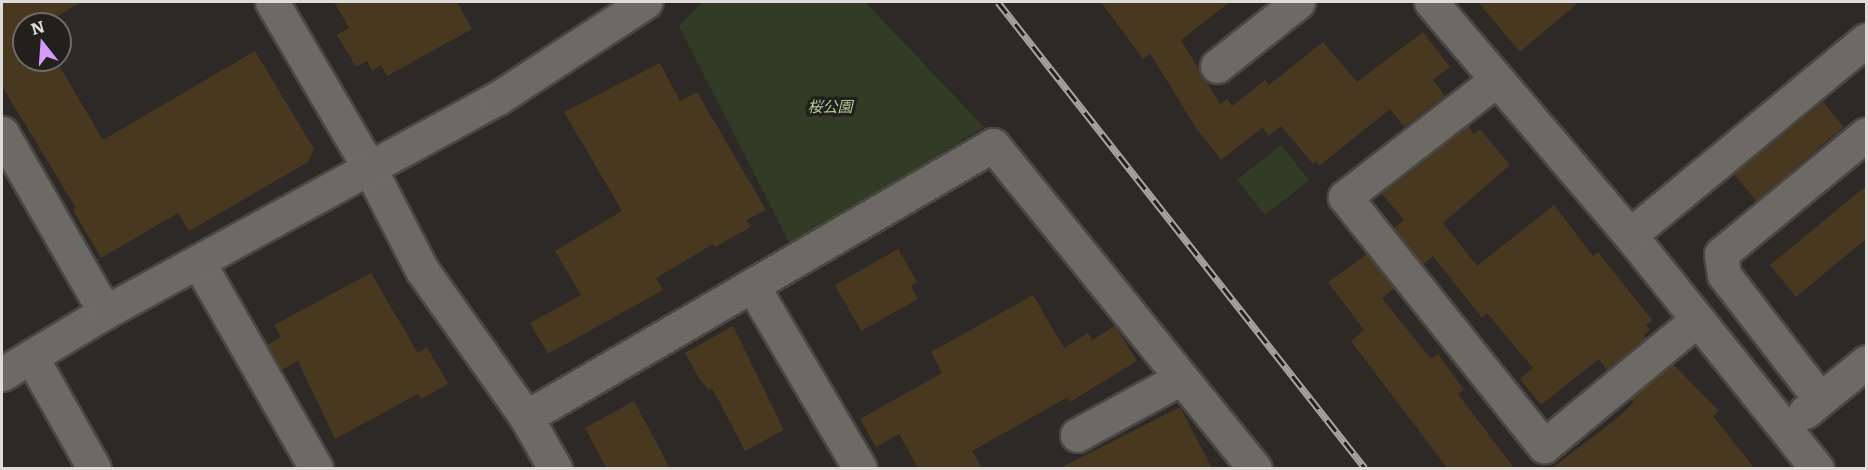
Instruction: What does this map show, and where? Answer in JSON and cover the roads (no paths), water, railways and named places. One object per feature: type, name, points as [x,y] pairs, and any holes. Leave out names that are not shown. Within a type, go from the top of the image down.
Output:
[{"type":"street","points":[[272,2],[370,169],[422,270],[526,417],[555,468]]},
{"type":"street","points":[[1217,66],[1298,2]]},
{"type":"street","points":[[2,374],[105,312],[199,263],[498,98],[631,6]]},
{"type":"street","points":[[1442,6],[1495,81],[1630,235],[1815,468]]},
{"type":"street","points":[[1630,235],[1866,40]]},
{"type":"street","points":[[1495,81],[1345,197],[1544,446],[1697,320]]},
{"type":"street","points":[[2,133],[105,312]]},
{"type":"street","points":[[1820,399],[1724,275],[1721,254],[1866,134]]},
{"type":"street","points":[[526,417],[993,145],[1255,468]]},
{"type":"street","points":[[199,263],[316,468]]},
{"type":"street","points":[[752,285],[860,468]]},
{"type":"street","points":[[32,358],[94,468]]},
{"type":"street","points":[[1785,428],[1866,362]]},
{"type":"street","points":[[1077,435],[1181,378]]},
{"type":"railway","points":[[998,2],[1365,468]]},
{"type":"park label","name":"桜公園","points":[[830,106]]}]
